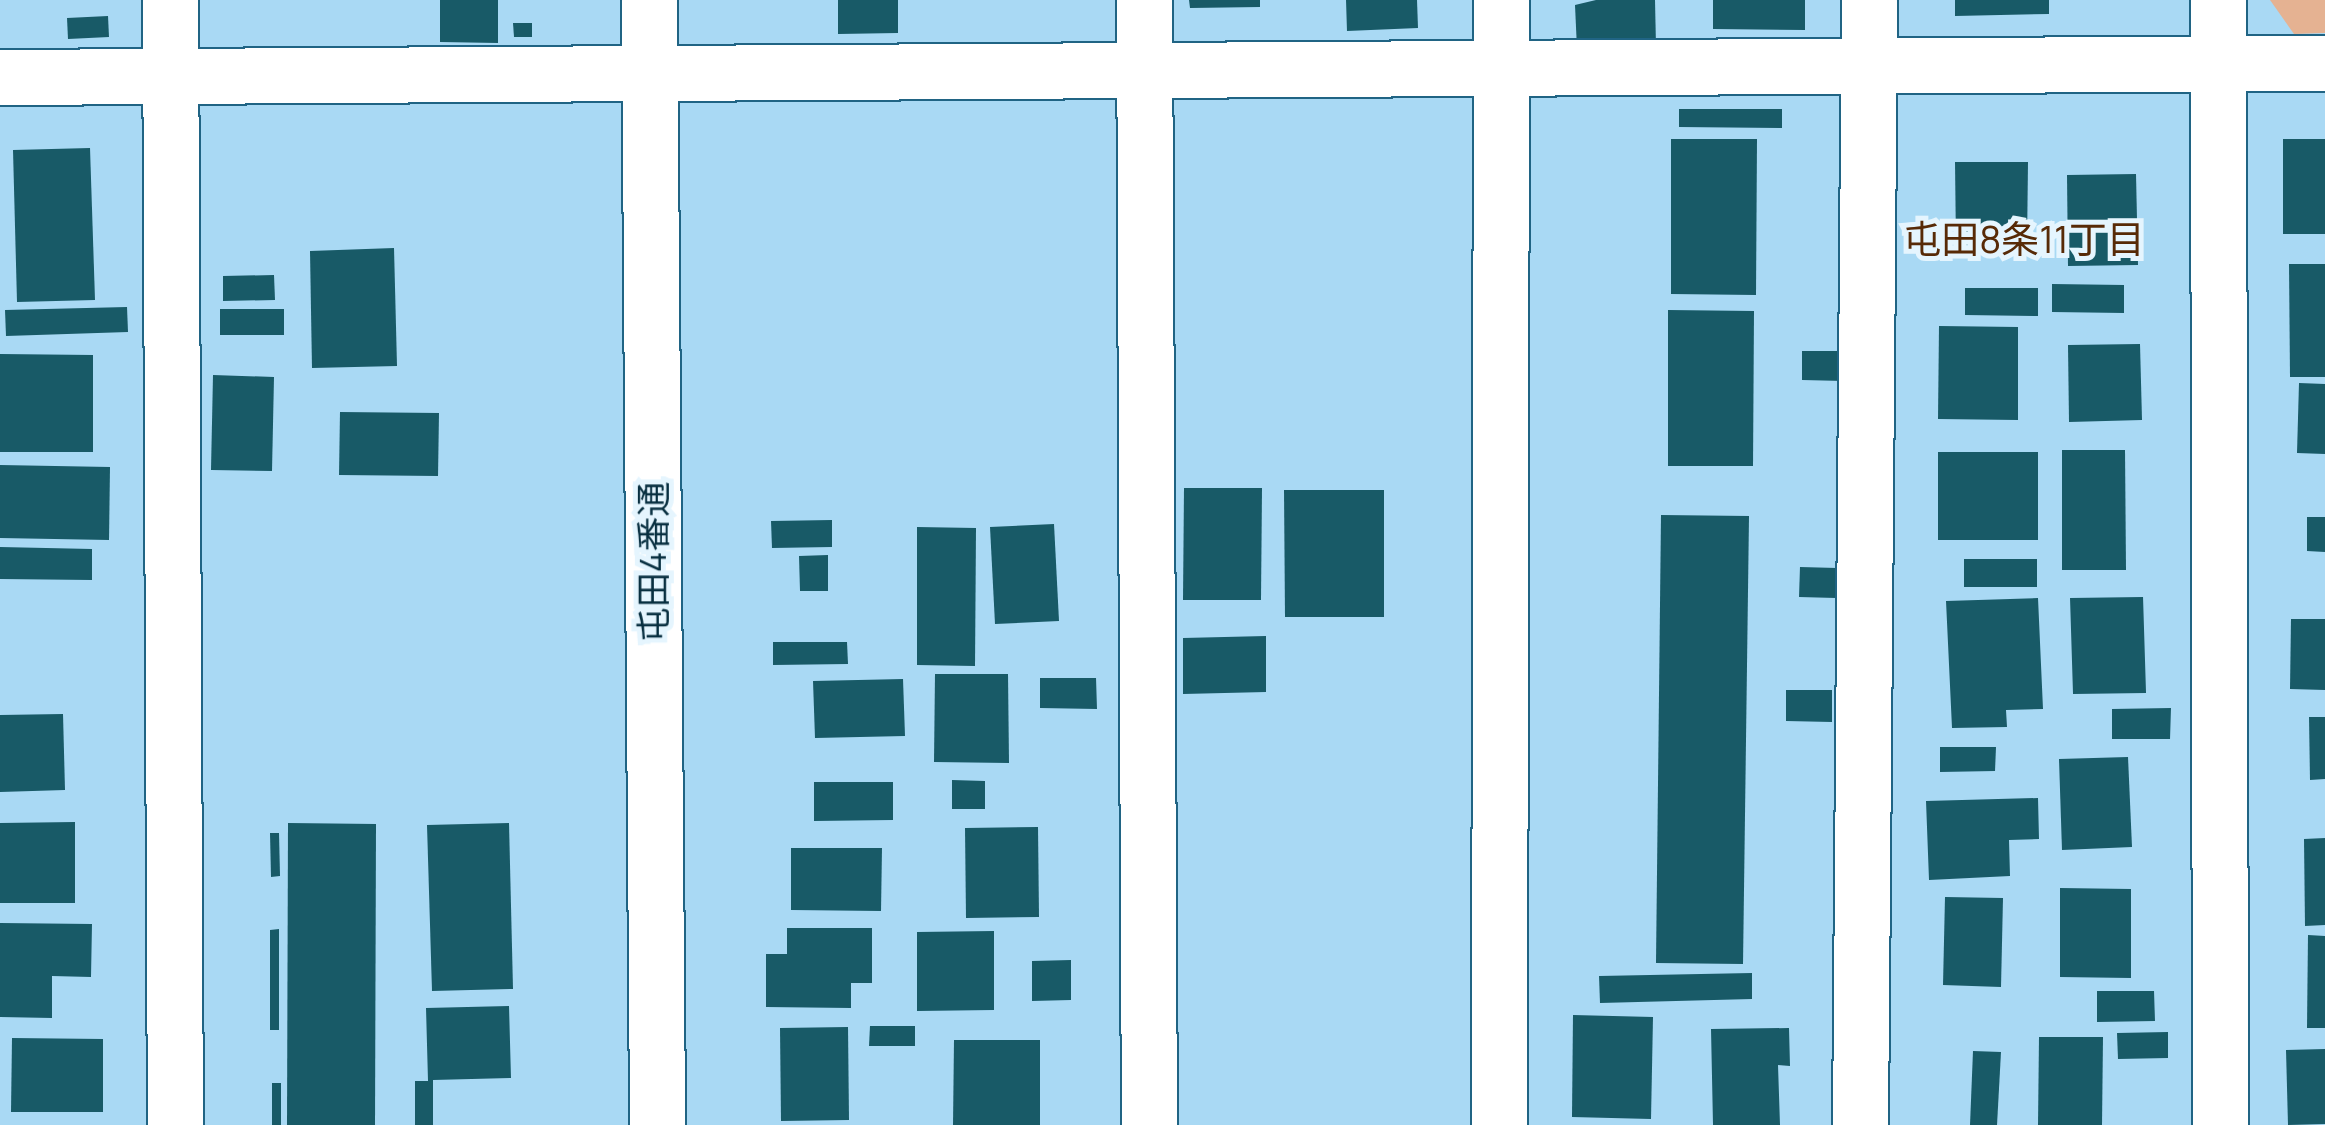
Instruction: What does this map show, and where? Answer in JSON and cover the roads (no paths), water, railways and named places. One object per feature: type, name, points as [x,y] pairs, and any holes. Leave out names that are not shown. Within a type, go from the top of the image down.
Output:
[{"type":"street","points":[[170,0],[176,1125]]},
{"type":"street","name":"屯田4番通","points":[[649,0],[658,1125]]},
{"type":"street","points":[[1144,0],[1149,1125]]},
{"type":"street","points":[[1499,1125],[1501,0]]},
{"type":"street","points":[[1860,1125],[1868,0]]},
{"type":"street","points":[[2218,0],[2220,1125]]},
{"type":"street","points":[[0,77],[2325,63]]},
{"type":"district","name":"屯田8条11丁目","points":[[2024,239]]}]
